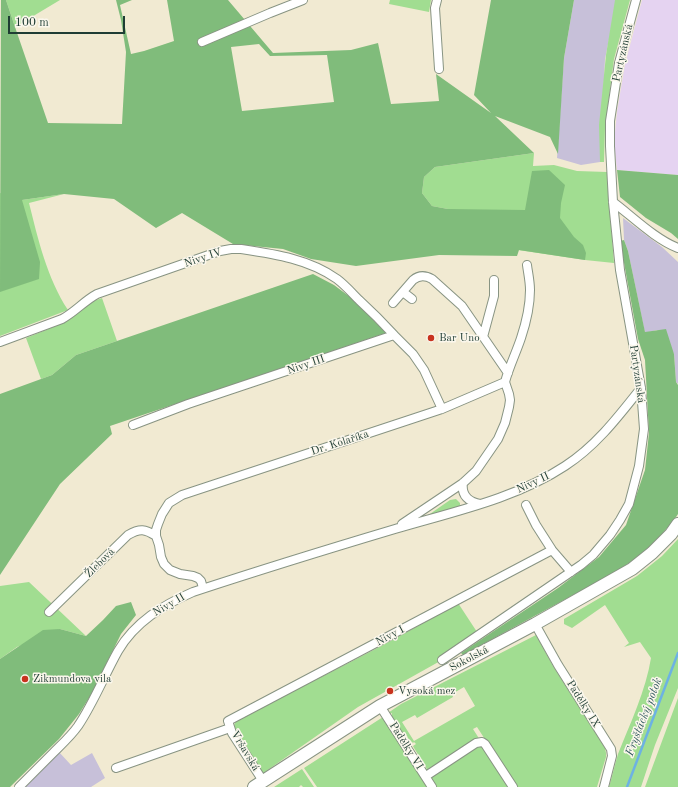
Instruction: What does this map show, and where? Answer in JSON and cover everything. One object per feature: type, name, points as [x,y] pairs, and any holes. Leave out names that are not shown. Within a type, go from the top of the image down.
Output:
[{"type":"main road","name":"Sokolská","points":[[259,784],[380,706],[535,624],[632,570],[671,534],[678,524]]},
{"type":"street","points":[[202,42],[303,0]]},
{"type":"street","points":[[437,0],[435,8],[439,69]]},
{"type":"street","name":"Partyzánská","points":[[442,660],[571,572],[593,555],[610,535],[629,504],[639,466],[644,429],[641,388],[620,270],[613,202],[610,121],[619,63],[636,0]]},
{"type":"street","points":[[613,202],[649,230],[669,244],[678,248]]},
{"type":"street","name":"Nivy IV","points":[[0,342],[62,319],[97,294],[220,251],[234,249],[288,257],[331,275],[350,291],[394,335]]},
{"type":"street","points":[[505,382],[521,338],[527,313],[530,288],[527,265]]},
{"type":"street","points":[[393,303],[417,277],[427,276],[432,279],[462,306],[508,373]]},
{"type":"street","points":[[483,338],[494,296],[494,280]]},
{"type":"street","points":[[403,292],[412,299]]},
{"type":"street","points":[[394,335],[412,354],[424,370],[442,409]]},
{"type":"street","name":"Nivy III","points":[[133,424],[394,335]]},
{"type":"street","name":"Nivy II","points":[[395,529],[463,484],[476,471],[498,439],[507,415],[510,400],[505,382]]},
{"type":"street","name":"Dr. Kolaříka","points":[[203,588],[201,581],[198,578],[170,570],[161,560],[156,530],[168,503],[182,495],[442,409],[505,382]]},
{"type":"street","name":"Nivy II","points":[[19,787],[77,726],[94,700],[118,651],[126,640],[147,617],[168,603],[203,588],[395,529],[481,505],[530,485],[565,466],[586,450],[608,429],[641,388]]},
{"type":"street","points":[[463,484],[463,490],[466,498],[481,505]]},
{"type":"street","points":[[526,504],[536,525],[552,550],[571,572]]},
{"type":"street","name":"Žlebová","points":[[49,612],[128,535],[138,530],[144,530],[156,536]]},
{"type":"street","name":"Nivy I","points":[[116,768],[229,724],[552,550]]},
{"type":"street","name":"Padělky IX","points":[[535,624],[558,665],[611,749],[612,756],[604,787]]},
{"type":"street","name":"Padělky VI","points":[[380,706],[432,787]]},
{"type":"street","name":"Vršavská","points":[[229,724],[232,733],[259,784]]},
{"type":"street","points":[[426,776],[476,743],[482,742],[485,744],[513,787]]},
{"type":"shaded area","points":[[574,0],[617,0],[605,59],[600,162],[581,165],[557,158],[564,58]]},
{"type":"shaded area","points":[[642,0],[678,0],[678,175],[617,170],[614,143],[617,112],[625,64]]},
{"type":"shaded area","points":[[623,218],[662,247],[678,262],[678,384],[676,382],[674,354],[657,330],[645,333],[628,251],[624,240]]},
{"type":"shaded area","points":[[59,752],[71,765],[92,753],[105,778],[91,787],[24,787]]},
{"type":"green space","points":[[1,0],[6,0],[48,123],[122,124],[126,52],[116,0],[132,0],[120,5],[131,54],[174,41],[167,0],[228,0],[273,53],[351,50],[378,43],[391,104],[439,101],[436,74],[491,113],[474,95],[491,0],[574,0],[564,58],[558,154],[550,137],[495,116],[534,153],[435,167],[424,177],[422,193],[432,206],[448,209],[525,210],[532,171],[549,170],[565,185],[561,203],[560,218],[574,237],[583,245],[586,253],[585,260],[519,250],[517,256],[439,255],[356,266],[311,259],[283,249],[233,244],[182,213],[156,228],[114,199],[64,194],[22,200],[40,262],[39,279],[0,292]],"holes":[[[259,44],[270,56],[327,55],[334,102],[242,111],[231,47]]]},
{"type":"green space","points":[[6,0],[60,0],[15,27]]},
{"type":"green space","points":[[390,0],[431,0],[429,12],[389,4]]},
{"type":"green space","points":[[615,0],[630,0],[614,59],[605,128],[604,162],[600,162],[599,125],[606,55]]},
{"type":"green space","points":[[534,153],[533,166],[554,165],[577,171],[607,172],[614,263],[518,250],[448,209],[432,206],[422,193],[424,177],[435,167]]},
{"type":"green space","points":[[617,170],[678,175],[678,239],[646,218],[620,197]]},
{"type":"green space","points":[[0,193],[22,200],[64,194],[29,203],[49,272],[54,285],[68,310],[0,336]]},
{"type":"green space","points":[[624,240],[628,251],[645,332],[666,329],[674,354],[676,382],[678,385],[678,514],[649,549],[619,570],[463,655],[461,653],[558,588],[599,557],[626,525],[645,470],[649,433],[645,360],[638,339],[620,241]]},
{"type":"green space","points":[[313,274],[334,285],[354,300],[386,333],[110,426],[112,434],[60,484],[0,575],[0,394],[52,375],[76,355]]},
{"type":"green space","points":[[102,298],[117,341],[76,355],[52,375],[41,379],[26,338],[56,326],[69,319],[91,302]]},
{"type":"green space","points":[[456,499],[460,503],[460,507],[427,516],[450,500]]},
{"type":"green space","points":[[678,539],[678,688],[655,745],[641,787],[609,787],[618,754],[642,695],[651,658],[640,642],[624,647],[629,643],[605,605],[572,628],[564,624],[564,619],[637,576],[662,556]]},
{"type":"green space","points":[[29,582],[86,636],[60,629],[17,647],[0,659],[0,586]]},
{"type":"green space","points":[[131,602],[136,615],[121,634],[92,693],[79,714],[59,739],[10,787],[0,787],[0,659],[43,630],[60,629],[86,636],[116,606]]},
{"type":"green space","points":[[458,603],[479,635],[442,660],[358,707],[262,774],[236,732],[234,725],[237,720],[431,619]]},
{"type":"green space","points":[[536,635],[553,666],[605,748],[606,757],[597,787],[516,787],[477,727],[473,729],[510,787],[434,787],[425,768],[427,769],[413,746],[416,744],[410,740],[409,741],[405,732],[402,733],[392,717],[392,713],[388,715],[388,713],[401,704]],"holes":[[[464,687],[475,706],[414,741],[402,722],[415,715],[417,718],[453,697],[452,694]]]},
{"type":"green space","points":[[678,698],[678,787],[645,787]]},
{"type":"green space","points":[[383,717],[428,787],[317,787],[304,768]]},
{"type":"green space","points":[[302,769],[314,787],[303,787],[301,785],[299,787],[274,787]]},
{"type":"waterway","name":"Fryštácký potok","points":[[627,787],[678,653]]},
{"type":"place","name":"Bar Uno","points":[[431,338]]},
{"type":"place","name":"Zikmundova vila","points":[[25,679]]},
{"type":"place","name":"Vysoká mez","points":[[390,691]]}]
